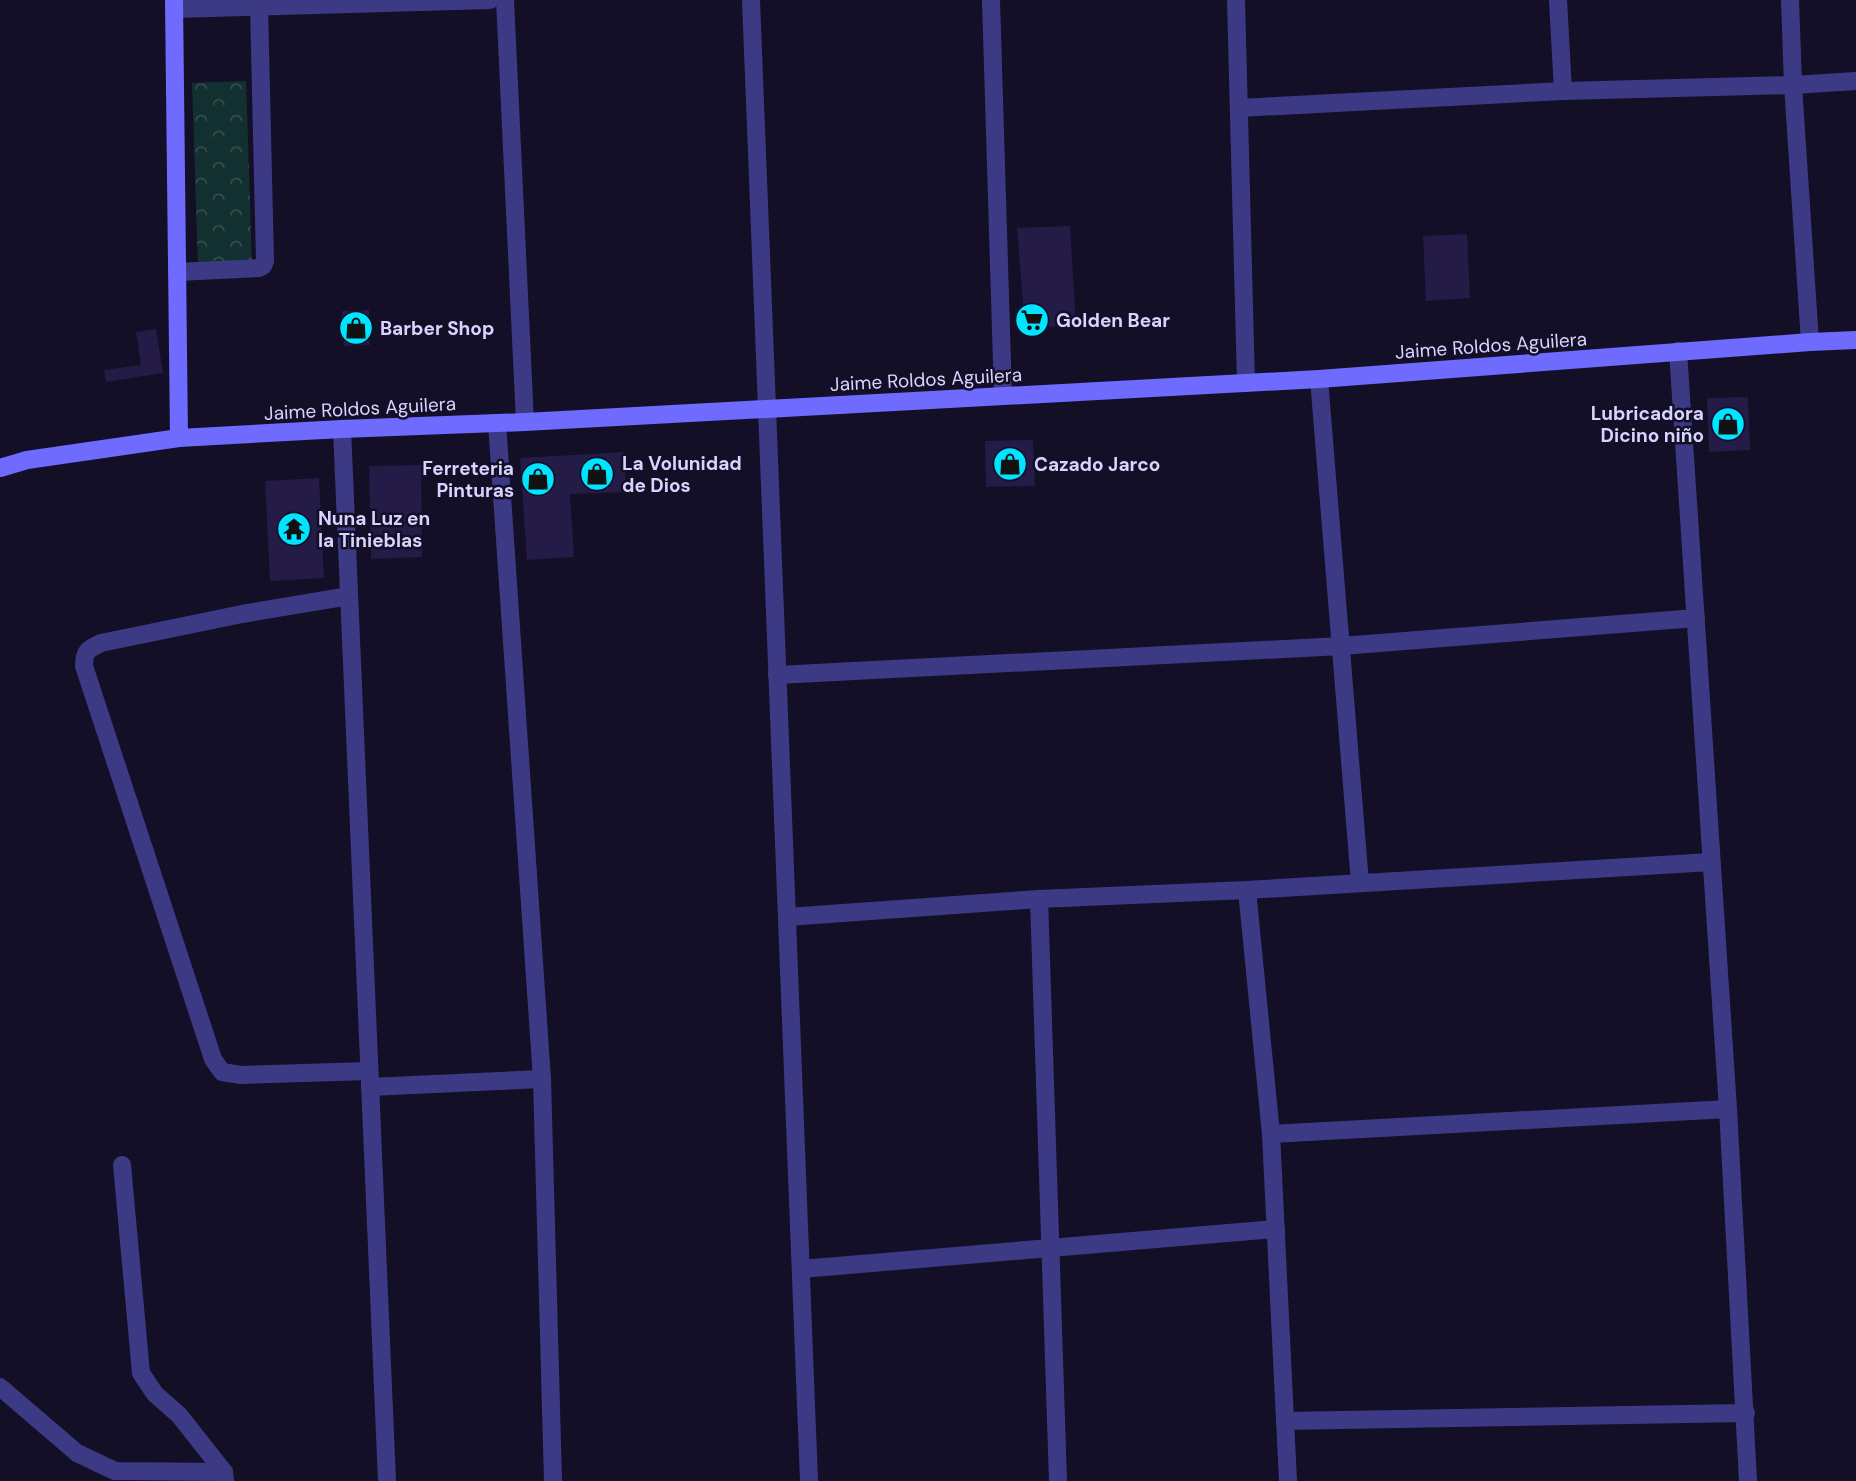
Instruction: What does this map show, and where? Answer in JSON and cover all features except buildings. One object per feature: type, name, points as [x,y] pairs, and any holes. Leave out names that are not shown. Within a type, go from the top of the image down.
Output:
[{"type":"street","points":[[179,438],[174,4],[259,6],[490,0]]},
{"type":"street","points":[[505,0],[524,422]]},
{"type":"street","points":[[751,0],[809,1481]]},
{"type":"street","points":[[991,0],[1003,396]]},
{"type":"street","points":[[1236,0],[1246,383]]},
{"type":"street","points":[[1558,0],[1563,91]]},
{"type":"street","points":[[1790,0],[1810,342]]},
{"type":"street","points":[[177,272],[259,268],[265,261],[259,6]]},
{"type":"street","points":[[1239,107],[1563,91],[1856,81]]},
{"type":"street","name":"Jaime Roldos Aguilera","points":[[0,468],[27,460],[179,438],[1319,379],[1856,340]]},
{"type":"street","points":[[1678,351],[1728,1109],[1748,1481]]},
{"type":"street","points":[[1319,379],[1360,883]]},
{"type":"street","points":[[497,423],[542,1079],[553,1481]]},
{"type":"street","points":[[342,429],[387,1481]]},
{"type":"street","points":[[349,596],[242,614],[101,643],[90,649],[84,657],[84,666],[213,1059],[222,1072],[241,1075],[370,1079],[542,1079]]},
{"type":"street","points":[[777,675],[1341,646],[1696,618]]},
{"type":"street","points":[[787,917],[1711,862]]},
{"type":"street","points":[[1247,890],[1271,1134],[1288,1481]]},
{"type":"street","points":[[1039,900],[1058,1481]]},
{"type":"street","points":[[1271,1134],[1728,1109]]},
{"type":"street","points":[[122,1165],[141,1373],[155,1394],[179,1415],[225,1476]]},
{"type":"street","points":[[801,1269],[1276,1229]]},
{"type":"street","points":[[0,1387],[77,1453],[115,1471],[225,1476]]},
{"type":"street","points":[[1285,1421],[1746,1413]]},
{"type":"green space","points":[[246,81],[252,264],[198,266],[192,83]]},
{"type":"place","name":"Golden Bear","points":[[1032,320]]},
{"type":"place","name":"Barber Shop","points":[[356,328]]},
{"type":"place","name":"Lubricadora Dicino niño","points":[[1728,424]]},
{"type":"place","name":"Cazado Jarco","points":[[1010,464]]},
{"type":"place","name":"La Volunidad de Dios","points":[[597,474]]},
{"type":"place","name":"Ferreteria Pinturas","points":[[538,479]]},
{"type":"place","name":"Nuna Luz en la Tinieblas","points":[[294,529]]}]
